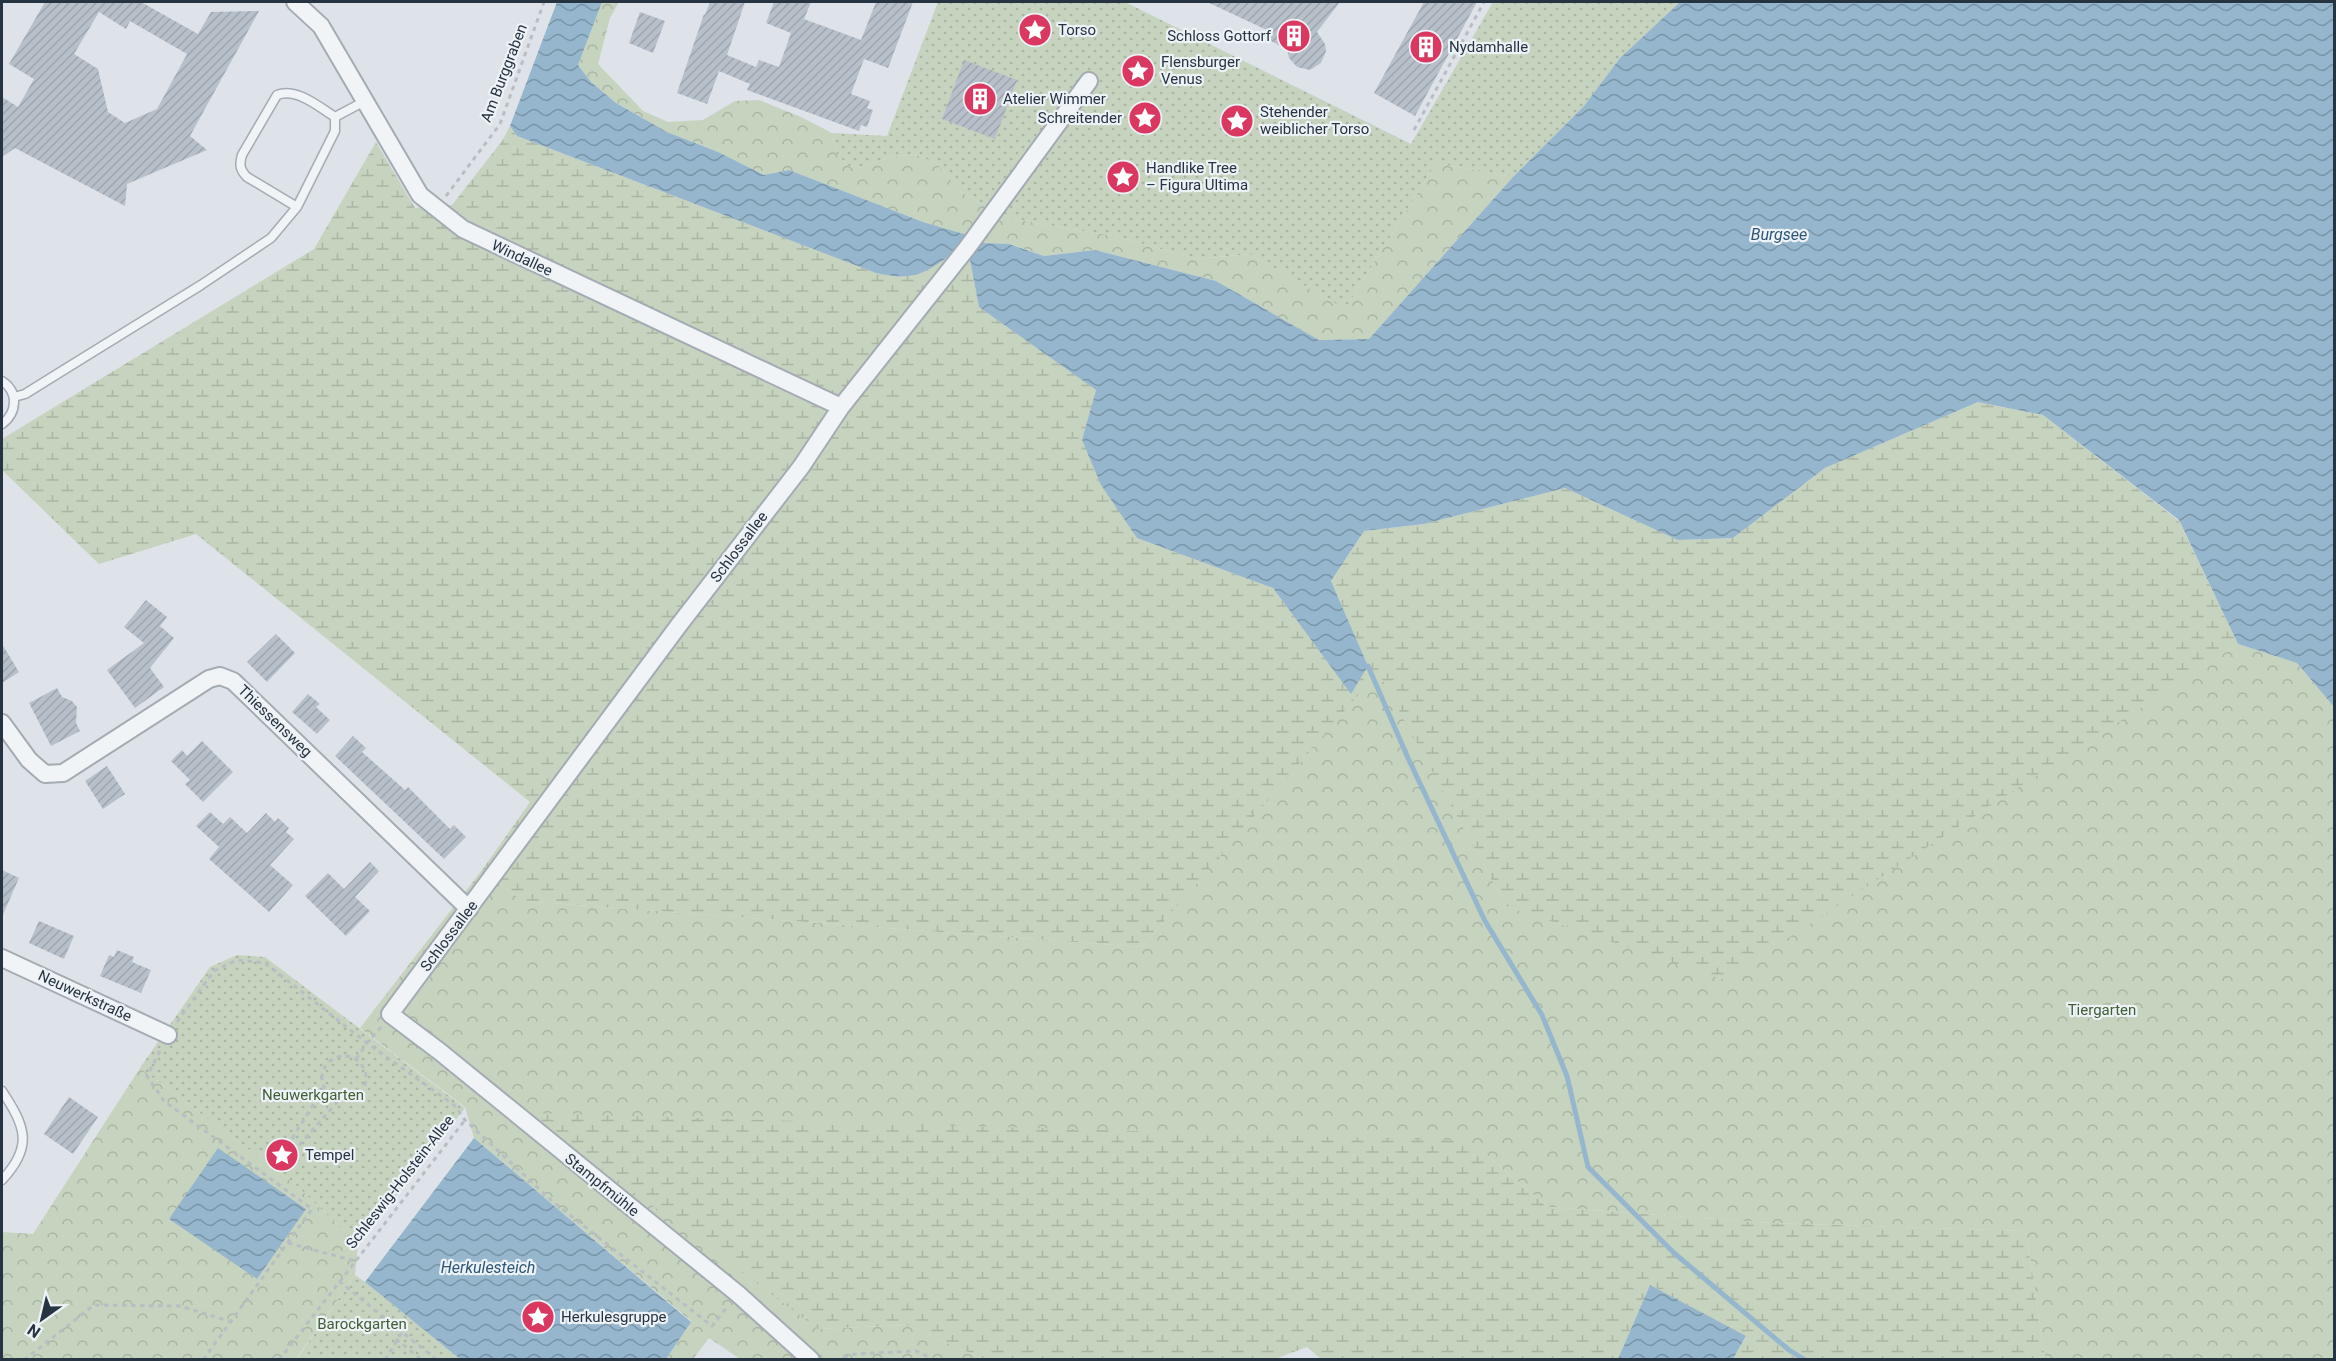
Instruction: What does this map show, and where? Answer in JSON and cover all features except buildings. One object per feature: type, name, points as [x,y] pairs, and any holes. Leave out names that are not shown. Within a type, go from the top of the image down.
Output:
[{"type":"street","name":"Windallee","points":[[295,2],[321,26],[420,195],[463,230],[841,407]]},
{"type":"street","name":"Schlossallee","points":[[390,1014],[679,625],[801,467],[841,407],[967,248],[1089,81]]},
{"type":"street","name":"Thiessensweg","points":[[2,723],[28,760],[45,774],[63,773],[209,679],[220,676],[233,681],[469,909]]},
{"type":"street","name":"Neuwerkstraße","points":[[2,958],[168,1035]]},
{"type":"street","name":"Stampfmühle","points":[[390,1014],[439,1051],[738,1294],[811,1359]]},
{"type":"lane","points":[[297,207],[247,177],[241,171],[239,164],[242,155],[277,94],[285,92],[295,94],[335,117]]},
{"type":"lane","points":[[335,117],[365,100]]},
{"type":"lane","points":[[14,397],[34,388],[271,238],[297,207],[335,131],[335,117]]},
{"type":"lane","points":[[2,381],[14,397],[13,412],[2,424]]},
{"type":"lane","points":[[2,1092],[16,1112],[24,1132],[21,1152],[9,1173],[2,1180]]},
{"type":"path","name":"Am Burggraben","points":[[436,208],[500,124],[544,2]]},
{"type":"path","points":[[1414,130],[1484,2]]},
{"type":"path","name":"Schleswig-Holstein-Allee","points":[[279,1359],[465,1120],[454,1105],[367,1043],[264,963],[237,960],[214,971],[168,1035],[147,1076],[164,1101],[312,1209],[288,1243]]},
{"type":"path","points":[[356,1059],[390,1014]]},
{"type":"path","points":[[323,1089],[330,1096],[339,1100],[347,1100],[357,1095],[365,1083],[366,1074],[356,1059],[341,1055],[331,1059],[322,1075],[323,1089],[288,1145],[295,1150],[339,1100]]},
{"type":"path","points":[[465,1120],[552,1201],[712,1326],[738,1294]]},
{"type":"path","points":[[203,1359],[288,1243],[355,1261]]},
{"type":"path","points":[[339,1281],[437,1359]]},
{"type":"path","points":[[24,1359],[94,1305],[180,1306],[230,1321]]},
{"type":"path","points":[[385,1359],[402,1332]]},
{"type":"path","points":[[396,1339],[422,1359]]},
{"type":"path","points":[[835,1359],[855,1354],[916,1351],[935,1359]]},
{"type":"green space","points":[[602,2],[619,2],[610,18],[598,64],[643,111],[668,122],[703,120],[735,101],[759,100],[801,117],[832,133],[837,155],[854,170],[887,158],[914,154],[936,163],[962,193],[1013,219],[1119,237],[1196,259],[1250,254],[1345,309],[1436,163],[1513,177],[1369,339],[1319,340],[1216,281],[1095,250],[1044,256],[1010,244],[985,243],[923,222],[789,170],[764,175],[718,152],[667,132],[616,103],[591,82],[578,65]]},
{"type":"green space","points":[[938,2],[1125,2],[1411,144],[1493,2],[1680,2],[1620,58],[1584,106],[1513,177],[1436,163],[1345,309],[1250,254],[1196,259],[1119,237],[1013,219],[962,193],[936,163],[914,154],[887,158],[854,170],[837,155],[832,133],[887,136]]},
{"type":"green space","points":[[510,126],[517,136],[876,273],[889,276],[919,274],[956,250],[970,260],[979,307],[1096,390],[1082,441],[1137,538],[1273,588],[1351,693],[1368,666],[1331,581],[1364,531],[1424,524],[1565,488],[1678,540],[1733,538],[1825,468],[1978,402],[2043,415],[2179,521],[2238,644],[1724,980],[1506,906],[1378,672],[1142,947],[523,901],[482,870],[530,802],[196,534],[99,564],[2,470],[2,439],[314,249],[376,142],[415,208],[452,205],[502,141]]},
{"type":"green space","name":"Tiergarten","points":[[2238,644],[2297,663],[2334,707],[2334,1359],[2045,1359],[2026,1231],[1771,1223],[1548,1207],[1469,1141],[818,1329],[906,1325],[984,1359],[740,1359],[709,1338],[693,1359],[666,1359],[691,1321],[474,1138],[465,1107],[360,1028],[482,870],[523,901],[1142,947],[1378,671],[1506,906],[1724,979]]},
{"type":"green space","name":"Neuwerkgarten","points":[[237,955],[265,957],[465,1108],[358,1244],[295,1184],[140,1068],[210,967]]},
{"type":"green space","points":[[140,1068],[295,1184],[358,1244],[355,1275],[296,1359],[2,1360],[2,1232],[33,1234]]},
{"type":"green space","points":[[528,1113],[1469,1141],[1548,1207],[1771,1223],[2026,1231],[2045,1359],[1733,1359],[1746,1337],[1650,1285],[1618,1359],[1322,1360],[1307,1347],[1272,1360],[984,1359],[906,1325],[818,1329]]},
{"type":"green space","name":"Barockgarten","points":[[355,1275],[365,1282],[460,1359],[296,1360]]},
{"type":"water","name":"Burgsee","points":[[557,2],[602,2],[578,65],[591,82],[616,103],[667,132],[718,152],[764,175],[789,170],[923,222],[985,243],[1009,244],[1044,256],[1095,250],[1216,281],[1319,340],[1369,339],[1513,177],[1584,106],[1620,58],[1680,2],[2334,2],[2334,707],[2297,663],[2238,644],[2179,520],[2043,415],[1978,402],[1825,468],[1733,538],[1678,540],[1565,488],[1424,524],[1364,531],[1331,581],[1368,666],[1351,694],[1273,588],[1137,538],[1101,485],[1082,440],[1096,390],[979,307],[970,260],[957,250],[920,274],[889,276],[876,273],[517,136],[510,126]]},
{"type":"water","name":"Herkulesteich","points":[[474,1138],[691,1322],[666,1359],[460,1359],[365,1282]]},
{"type":"water","points":[[218,1148],[306,1209],[257,1279],[169,1219]]},
{"type":"water","points":[[1650,1285],[1746,1336],[1733,1359],[1618,1359]]},
{"type":"waterway","points":[[1368,666],[1408,758],[1485,921],[1542,1015],[1567,1076],[1588,1167],[1674,1253],[1789,1350],[1805,1360]]},
{"type":"place","name":"Torso","points":[[1035,30]]},
{"type":"place","name":"Schloss Gottorf","points":[[1294,36]]},
{"type":"place","name":"Nydamhalle","points":[[1426,47]]},
{"type":"place","name":"Flensburger Venus","points":[[1138,71]]},
{"type":"place","name":"Atelier Wimmer","points":[[980,99]]},
{"type":"place","name":"Schreitender","points":[[1145,118]]},
{"type":"place","name":"Stehender weiblicher Torso","points":[[1237,121]]},
{"type":"place","name":"Handlike Tree – Figura Ultima","points":[[1123,177]]},
{"type":"place","name":"Tempel","points":[[282,1155]]},
{"type":"place","name":"Herkulesgruppe","points":[[538,1317]]}]
